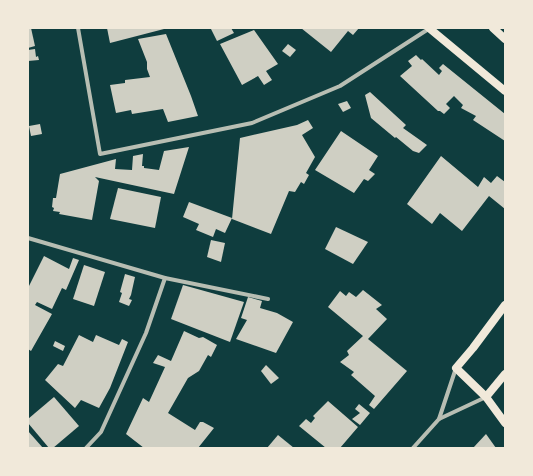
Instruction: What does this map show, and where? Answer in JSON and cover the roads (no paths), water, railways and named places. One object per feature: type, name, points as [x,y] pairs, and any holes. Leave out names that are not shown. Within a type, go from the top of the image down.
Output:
[{"type":"main road","points":[[430,28],[505,91]]},
{"type":"main road","points":[[492,28],[505,39]]},
{"type":"main road","points":[[505,305],[456,368],[486,397],[505,423]]},
{"type":"main road","points":[[486,397],[505,374]]},
{"type":"street","points":[[78,28],[100,154],[252,123],[340,86],[430,28]]},
{"type":"street","points":[[28,238],[165,278],[268,299]]},
{"type":"street","points":[[86,448],[104,425],[146,333],[165,278]]},
{"type":"street","points":[[439,419],[456,368]]},
{"type":"street","points":[[413,448],[439,419],[486,397]]}]
